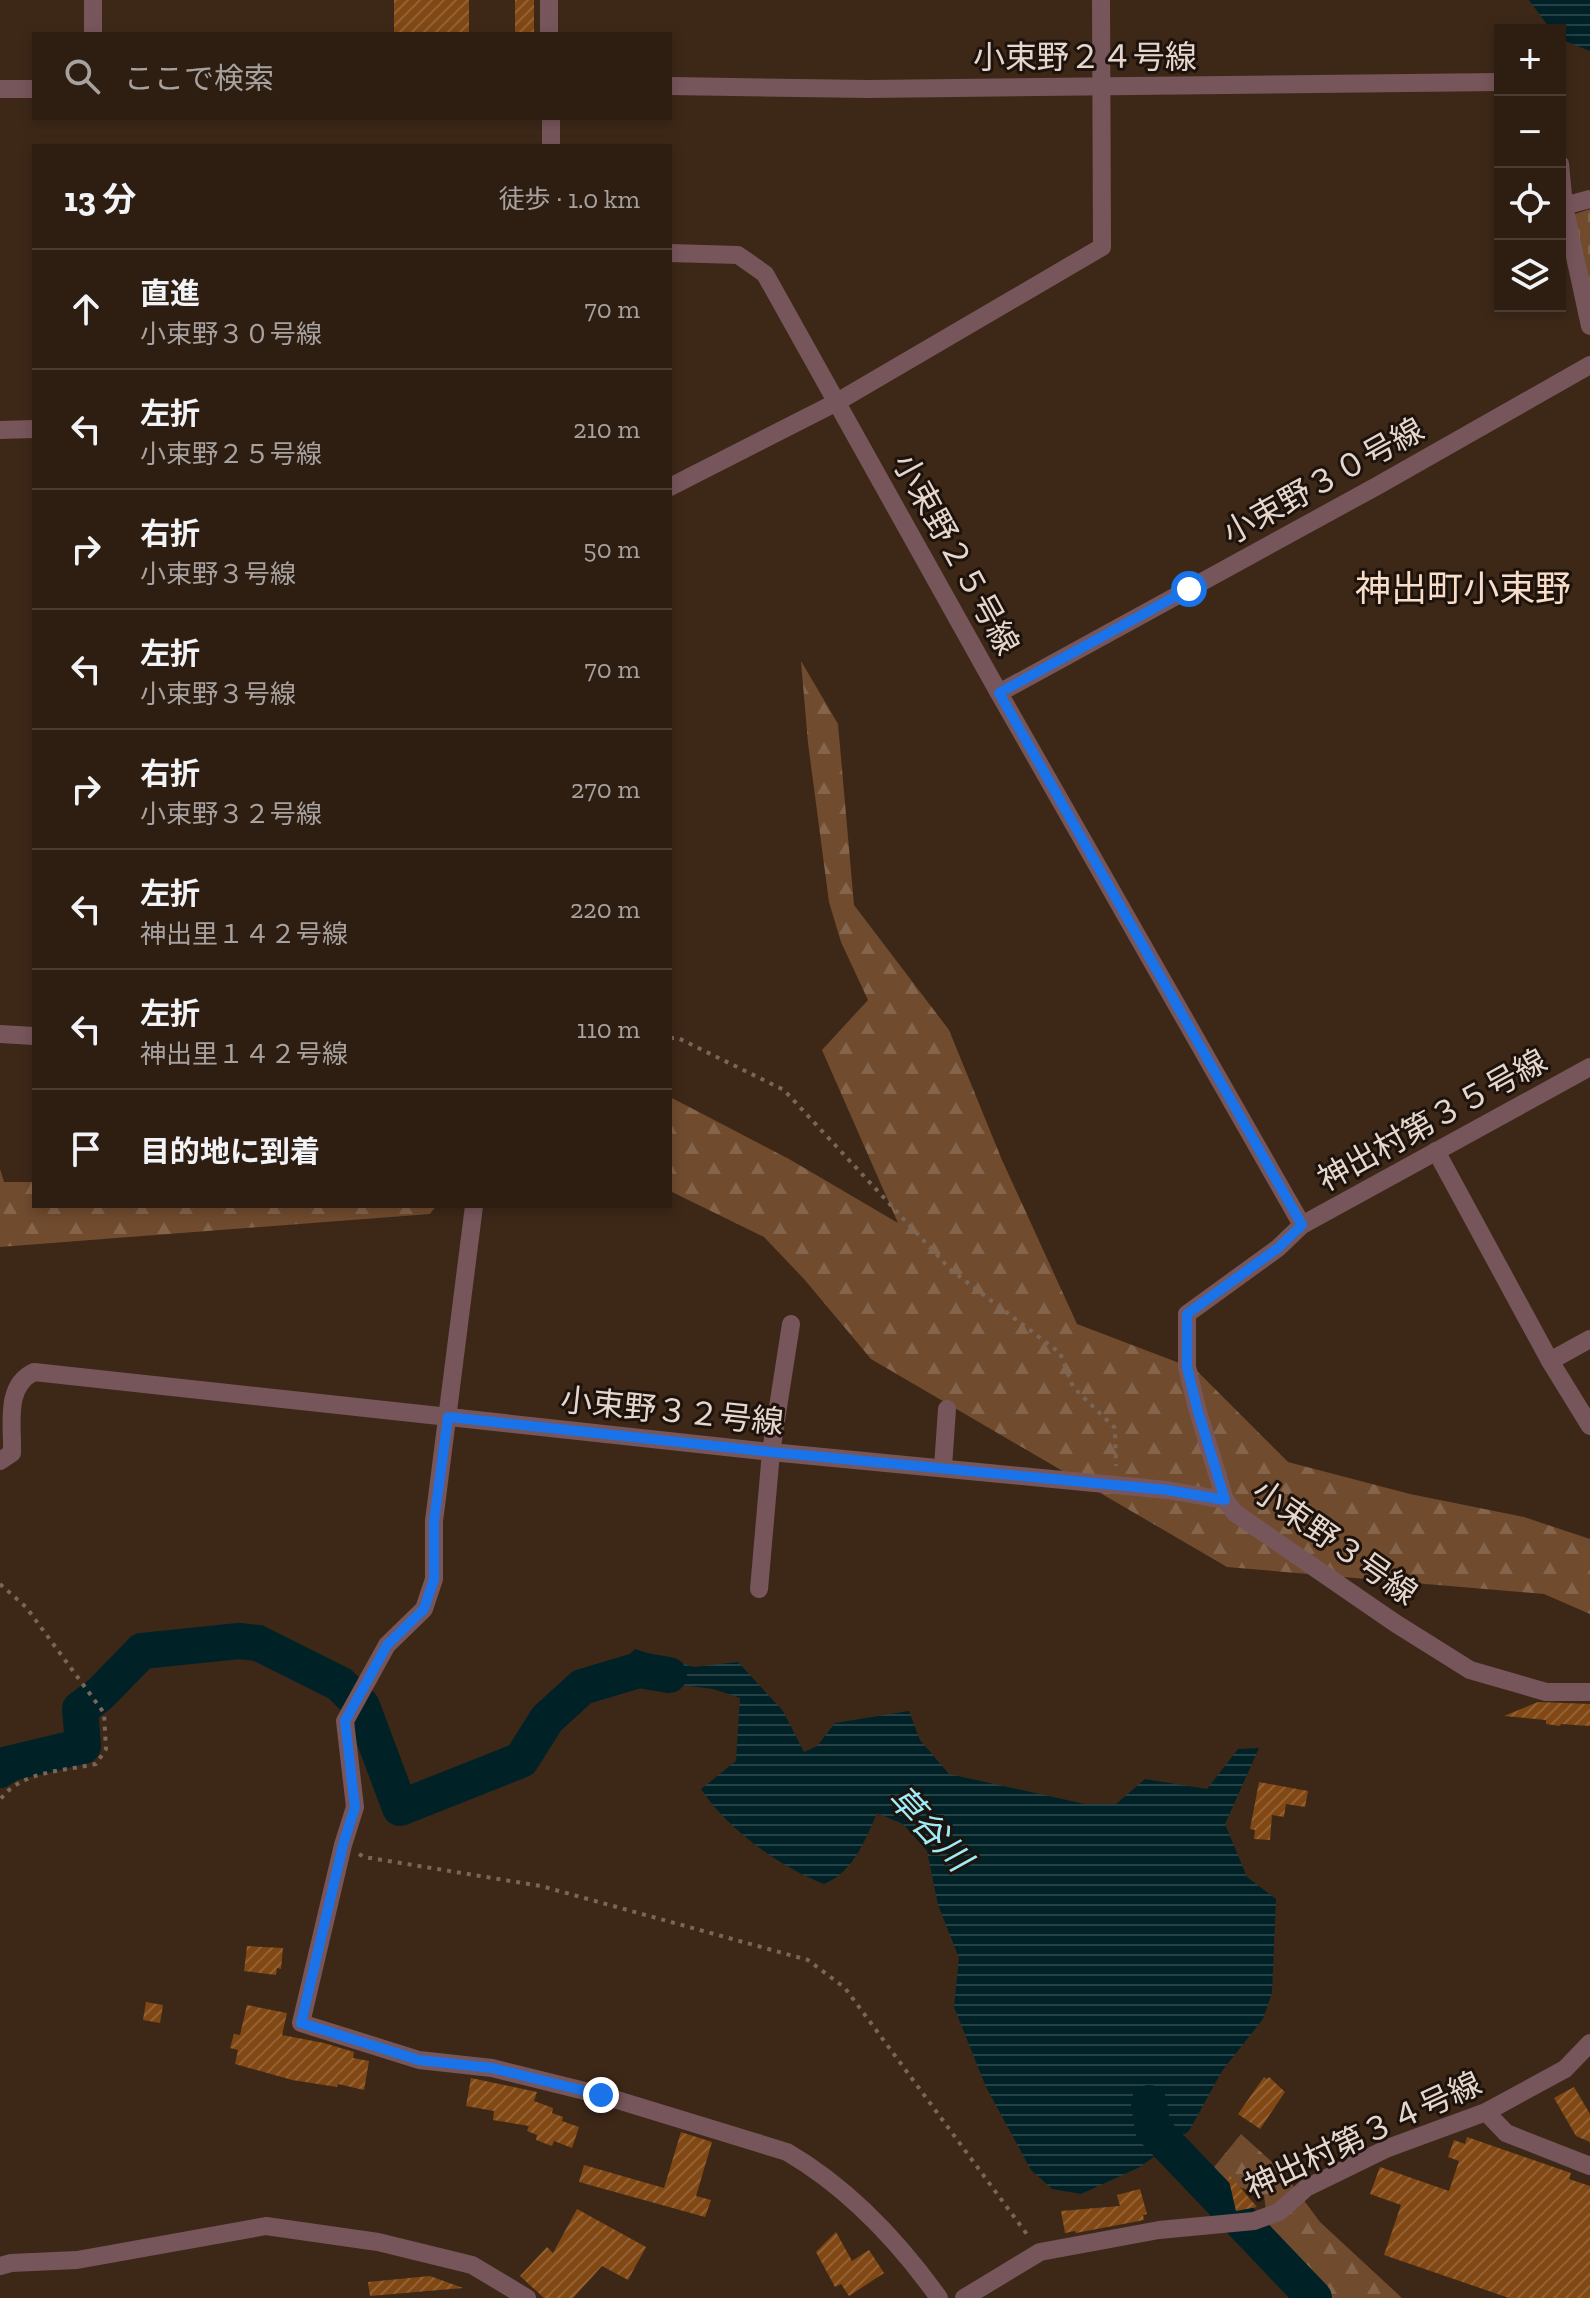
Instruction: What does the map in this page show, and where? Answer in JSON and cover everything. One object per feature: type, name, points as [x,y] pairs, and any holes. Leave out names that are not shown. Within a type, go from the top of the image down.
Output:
[{"type":"street","points":[[93,0],[93,32]]},
{"type":"street","points":[[549,0],[549,32]]},
{"type":"street","points":[[672,486],[837,402],[1102,247],[1101,0]]},
{"type":"street","name":"小束野２４号線","points":[[672,86],[869,89],[1494,82]]},
{"type":"street","points":[[0,89],[32,89]]},
{"type":"street","points":[[551,120],[551,144]]},
{"type":"street","points":[[1566,205],[1590,199]]},
{"type":"street","points":[[1566,215],[1590,326]]},
{"type":"street","name":"小束野２５号線","points":[[672,253],[738,255],[765,274],[1302,1225]]},
{"type":"street","name":"小束野３０号線","points":[[999,693],[1377,486],[1590,365]]},
{"type":"street","points":[[0,430],[32,429]]},
{"type":"street","points":[[0,1034],[32,1036]]},
{"type":"street","name":"神出村第３５号線","points":[[1302,1225],[1590,1067]]},
{"type":"street","points":[[1436,1151],[1550,1361],[1590,1426]]},
{"type":"street","points":[[474,1208],[434,1521],[434,1579],[424,1609],[387,1645],[345,1721],[355,1807],[343,1845],[301,2023],[419,2060],[492,2068],[601,2095],[787,2152],[814,2168],[854,2202],[924,2277],[939,2298]]},
{"type":"street","name":"小束野３号線","points":[[1302,1225],[1278,1248],[1187,1314],[1187,1367],[1225,1500],[1235,1513],[1395,1623],[1470,1670],[1546,1692],[1590,1692]]},
{"type":"street","points":[[759,1589],[771,1452],[791,1324]]},
{"type":"street","points":[[1550,1361],[1590,1339]]},
{"type":"street","name":"小束野３２号線","points":[[0,1461],[12,1453],[13,1394],[25,1376],[34,1372],[771,1452],[1117,1485],[1225,1500]]},
{"type":"street","points":[[943,1467],[947,1409]]},
{"type":"street","name":"神出村第３４号線","points":[[964,2298],[1040,2252],[1159,2230],[1254,2221],[1279,2212],[1306,2188],[1388,2148],[1486,2112],[1565,2069],[1590,2043]]},
{"type":"street","points":[[1486,2112],[1506,2133],[1590,2166]]},
{"type":"street","points":[[0,2266],[77,2260],[266,2226],[378,2242],[472,2265],[527,2298]]},
{"type":"path","points":[[672,1038],[678,1038],[784,1090],[951,1270],[1060,1353],[1073,1387],[1115,1428],[1117,1485]]},
{"type":"path","points":[[0,1584],[26,1607],[104,1713],[106,1749],[96,1764],[29,1778],[9,1787],[0,1800]]},
{"type":"path","points":[[343,1845],[364,1857],[541,1886],[808,1960],[845,1988],[1040,2252]]},
{"type":"green space","points":[[1590,209],[1590,297],[1572,215]]},
{"type":"green space","points":[[801,661],[838,724],[854,905],[949,1030],[1002,1160],[1077,1324],[1195,1369],[1288,1462],[1410,1494],[1524,1517],[1590,1539],[1590,1614],[1544,1594],[1227,1567],[871,1359],[764,1237],[672,1192],[672,1098],[789,1159],[898,1223],[822,1050],[868,1000],[841,942],[829,902],[808,743]]},
{"type":"green space","points":[[0,1169],[4,1182],[32,1182],[32,1208],[434,1208],[430,1214],[0,1247]]},
{"type":"green space","points":[[1241,2134],[1282,2171],[1320,2222],[1402,2298],[1310,2298],[1270,2242],[1264,2195],[1206,2177]]},
{"type":"water","points":[[1529,0],[1590,0],[1590,51],[1566,41],[1566,24],[1547,24]]},
{"type":"water","points":[[635,1649],[694,1667],[738,1662],[783,1711],[804,1752],[817,1746],[835,1723],[909,1711],[920,1740],[949,1774],[1085,1804],[1116,1804],[1145,1779],[1207,1789],[1238,1749],[1259,1748],[1225,1824],[1247,1877],[1276,1899],[1272,1993],[1263,2019],[1222,2071],[1189,2131],[1140,2167],[1081,2194],[1052,2189],[1031,2170],[986,2087],[954,2007],[959,1958],[938,1905],[927,1851],[903,1824],[877,1813],[863,1845],[850,1864],[824,1884],[773,1857],[725,1818],[701,1789],[736,1761],[740,1698],[713,1689],[626,1678],[615,1669]]},
{"type":"building","points":[[394,0],[469,0],[469,32],[394,32]]},
{"type":"building","points":[[515,0],[534,0],[534,32],[515,32]]},
{"type":"building","points":[[1538,1702],[1590,1704],[1590,1726],[1560,1726],[1546,1724],[1546,1720],[1504,1716]]},
{"type":"building","points":[[1259,1782],[1308,1791],[1305,1807],[1286,1804],[1284,1817],[1272,1815],[1270,1840],[1254,1839],[1255,1830],[1250,1829]]},
{"type":"building","points":[[247,1946],[283,1948],[281,1969],[277,1968],[276,1975],[244,1971]]},
{"type":"building","points":[[146,2002],[163,2005],[160,2023],[143,2020]]},
{"type":"building","points":[[247,2005],[287,2013],[282,2035],[324,2043],[354,2052],[353,2058],[369,2061],[364,2090],[292,2080],[235,2064],[238,2050],[230,2048],[234,2034],[240,2035]]},
{"type":"building","points":[[1264,2077],[1269,2077],[1285,2092],[1260,2129],[1238,2114]]},
{"type":"building","points":[[471,2078],[537,2092],[534,2101],[553,2108],[552,2113],[563,2117],[562,2121],[579,2127],[572,2148],[554,2141],[552,2146],[536,2140],[537,2135],[527,2131],[529,2126],[493,2120],[494,2111],[466,2106]]},
{"type":"building","points":[[1574,2087],[1590,2114],[1590,2142],[1576,2136],[1554,2098]]},
{"type":"building","points":[[681,2132],[712,2142],[696,2196],[711,2200],[705,2217],[579,2182],[584,2165],[664,2188]]},
{"type":"building","points":[[1467,2137],[1571,2173],[1569,2179],[1590,2186],[1590,2298],[1509,2298],[1384,2255],[1401,2205],[1370,2194],[1380,2167],[1449,2191],[1459,2161],[1448,2157],[1454,2140],[1465,2144]]},
{"type":"building","points":[[1227,2172],[1257,2207],[1236,2211]]},
{"type":"building","points":[[1140,2189],[1147,2214],[1143,2215],[1144,2220],[1065,2233],[1061,2211],[1120,2206],[1117,2195]]},
{"type":"building","points":[[577,2209],[646,2247],[628,2280],[602,2266],[573,2298],[544,2298],[520,2276],[547,2247],[553,2253]]},
{"type":"building","points":[[836,2232],[852,2261],[869,2250],[884,2273],[849,2296],[841,2284],[835,2287],[816,2252]]},
{"type":"building","points":[[430,2276],[463,2288],[370,2296],[368,2282]]},
{"type":"waterway","name":"草谷川","points":[[0,1770],[8,1764],[83,1746],[80,1709],[100,1694],[142,1651],[239,1641],[258,1643],[340,1684],[362,1706],[400,1808],[521,1760],[547,1719],[582,1687],[639,1670],[669,1675]]},
{"type":"waterway","name":"草谷川","points":[[1149,2103],[1153,2129],[1314,2298]]},
{"type":"district","name":"神出町小束野","points":[[1463,588]]},
{"type":"route","points":[[601,2095],[492,2068],[419,2060],[301,2023],[343,1845],[355,1807],[345,1721],[387,1645],[424,1609],[434,1579],[434,1521],[448,1417],[1167,1490],[1225,1500],[1187,1367],[1187,1314],[1278,1248],[1302,1225],[999,693],[1189,589]]}]
